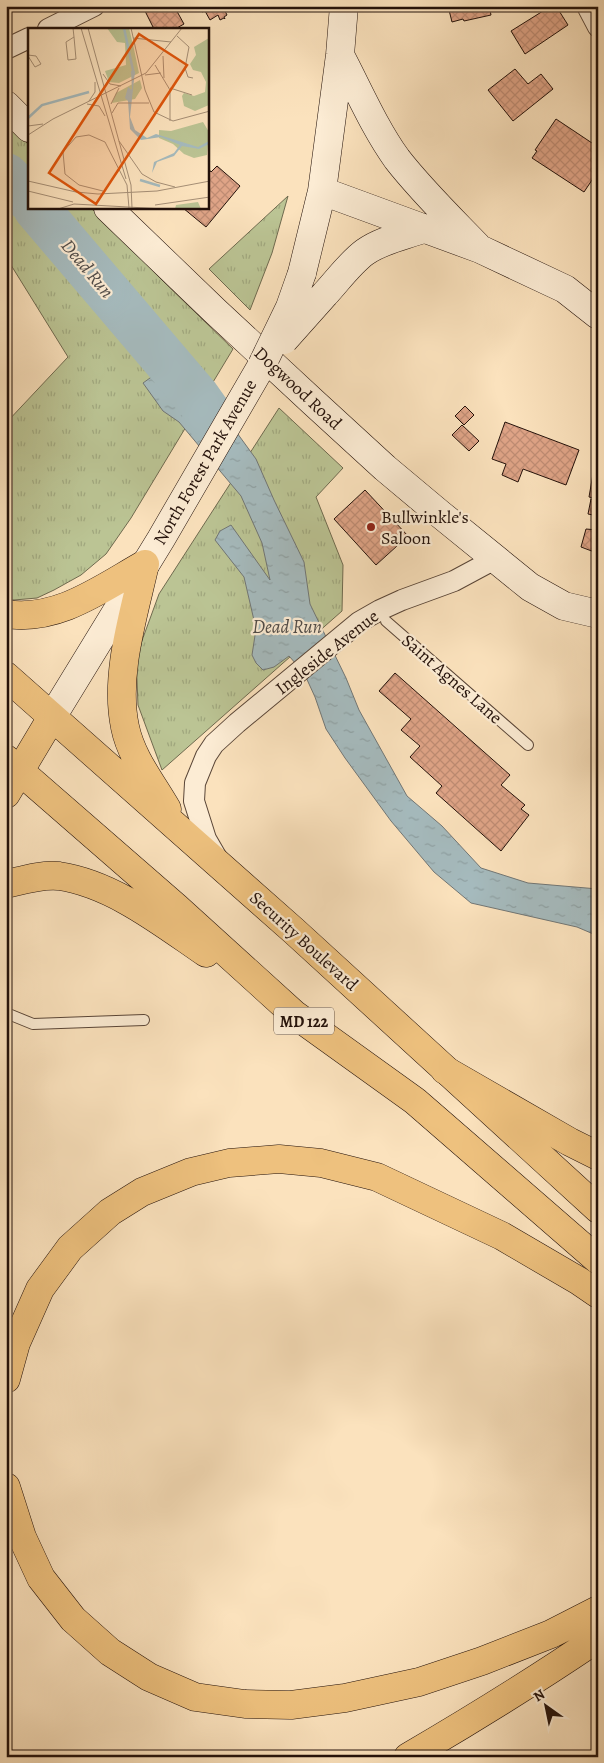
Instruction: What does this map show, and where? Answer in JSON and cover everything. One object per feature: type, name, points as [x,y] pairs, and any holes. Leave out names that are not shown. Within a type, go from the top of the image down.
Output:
[{"type":"main road","points":[[6,614],[34,616],[63,608],[145,564]]},
{"type":"main road","points":[[145,564],[123,666],[121,696],[125,728],[136,757],[181,832]]},
{"type":"main road","name":"Security Boulevard","points":[[6,676],[301,938],[598,1209]]},
{"type":"main road","points":[[6,794],[13,764],[52,717]]},
{"type":"main road","name":"MD 122","points":[[13,764],[176,907],[294,1014],[415,1101],[598,1260]]},
{"type":"main road","points":[[6,884],[27,878],[58,876],[88,883],[139,907],[294,1014]]},
{"type":"main road","points":[[445,1070],[570,1142],[598,1156]]},
{"type":"main road","points":[[6,1379],[16,1343],[40,1289],[70,1248],[110,1212],[142,1192],[191,1172],[229,1163],[279,1159],[321,1163],[377,1177],[502,1236],[598,1294]]},
{"type":"main road","points":[[6,1487],[22,1537],[41,1578],[73,1619],[110,1652],[149,1677],[195,1696],[245,1704],[291,1705],[346,1698],[418,1682],[482,1661],[551,1634],[598,1610]]},
{"type":"main road","points":[[408,1757],[560,1664],[598,1638]]},
{"type":"street","points":[[50,28],[94,6]]},
{"type":"street","name":"North Forest Park Avenue","points":[[52,717],[161,539],[262,365],[290,307],[302,273],[322,191],[340,55],[344,6]]},
{"type":"street","points":[[587,6],[598,27]]},
{"type":"street","points":[[6,49],[28,38]]},
{"type":"street","points":[[340,55],[378,129],[396,157],[417,184],[480,249]]},
{"type":"street","points":[[6,106],[28,127]]},
{"type":"street","points":[[322,191],[480,249],[565,289],[593,305]]},
{"type":"street","name":"Dogwood Road","points":[[109,209],[215,311],[349,435],[495,559],[530,587],[564,606],[598,614]]},
{"type":"street","points":[[262,365],[353,263],[366,251],[382,243],[423,229]]},
{"type":"street","name":"Ingleside Avenue","points":[[222,868],[206,839],[194,801],[199,770],[214,744],[236,723],[359,622],[383,615],[402,600],[454,581],[495,559]]},
{"type":"lane","name":"Saint Agnes Lane","points":[[383,615],[528,745]]},
{"type":"lane","points":[[6,1013],[33,1024],[144,1020]]},
{"type":"green space","points":[[6,123],[28,144],[28,209],[92,209],[233,349],[131,518],[106,554],[81,575],[54,590],[37,598],[14,600],[6,599],[6,423],[68,357],[6,257]]},
{"type":"green space","points":[[288,196],[272,253],[250,310],[209,269]]},
{"type":"green space","points":[[279,408],[343,468],[316,497],[343,565],[342,611],[162,770],[138,705],[136,657],[159,594]]},
{"type":"water","name":"Dead Run","points":[[181,356],[256,459],[304,562],[310,604],[346,678],[359,710],[407,796],[442,826],[481,868],[528,883],[598,889],[598,936],[577,927],[471,903],[434,872],[391,821],[326,729],[304,673],[289,656],[274,667],[263,670],[256,663],[252,655],[256,629],[244,577],[215,540],[220,531],[231,525],[270,580],[262,543],[241,496],[179,422],[163,411],[143,383]]},
{"type":"building","points":[[174,6],[184,24],[177,28],[154,28],[143,7]]},
{"type":"building","points":[[198,6],[234,6],[225,11],[227,15],[224,17],[225,19],[220,20],[218,15],[210,20],[205,11],[202,12]]},
{"type":"building","points":[[448,6],[489,6],[491,15],[452,22]]},
{"type":"building","points":[[551,6],[556,6],[568,25],[525,54],[511,31]]},
{"type":"building","points":[[515,69],[528,84],[541,74],[553,89],[513,121],[488,90]]},
{"type":"building","points":[[556,119],[598,147],[598,171],[584,192],[532,158],[537,151],[535,150]]},
{"type":"building","points":[[217,166],[240,186],[206,227],[184,209],[209,209],[209,169],[211,172]]},
{"type":"building","points":[[465,406],[474,415],[464,425],[455,416]]},
{"type":"building","points":[[505,422],[579,450],[566,485],[523,469],[518,482],[502,475],[506,464],[492,459]]},
{"type":"building","points":[[462,425],[479,441],[469,451],[452,435]]},
{"type":"building","points":[[594,468],[598,469],[598,499],[589,497]]},
{"type":"building","name":"Bullwinkle's Saloon","points":[[365,490],[408,536],[376,565],[334,519]]},
{"type":"building","points":[[591,499],[598,501],[598,516],[588,514]]},
{"type":"building","points":[[586,529],[598,530],[598,578],[593,577],[597,553],[581,547]]},
{"type":"building","points":[[395,673],[510,775],[501,785],[525,805],[521,809],[529,815],[501,851],[436,793],[442,786],[410,757],[420,746],[401,730],[411,719],[379,691]]},
{"type":"waterway","name":"Dead Run","points":[[6,176],[28,198]]},
{"type":"waterway","name":"Dead Run","points":[[37,209],[197,397],[209,414]]},
{"type":"place","name":"Bullwinkle's Saloon","points":[[371,527]]}]
